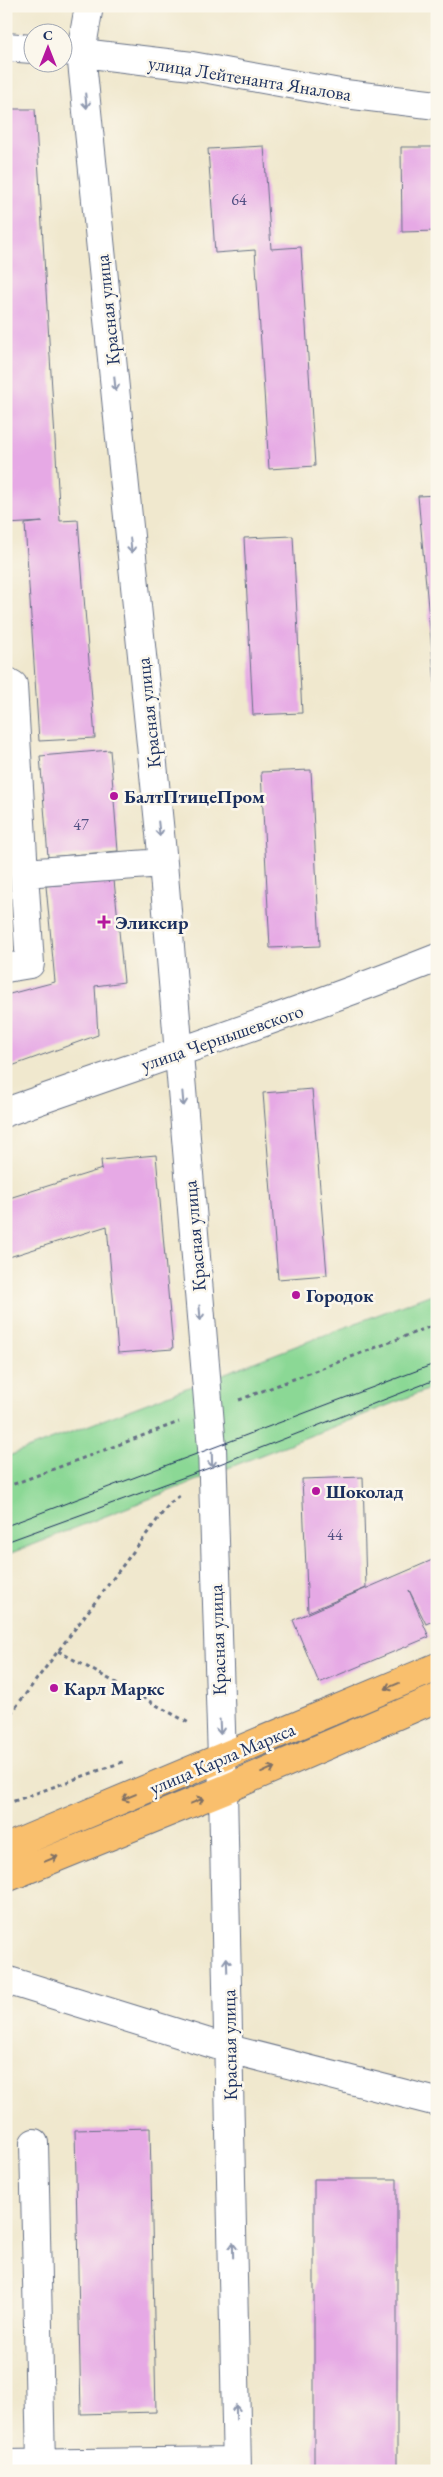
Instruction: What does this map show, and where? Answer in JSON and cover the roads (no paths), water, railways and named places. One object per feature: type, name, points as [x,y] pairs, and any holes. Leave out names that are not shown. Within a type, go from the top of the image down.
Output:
[{"type":"main road","name":"улица Карла Маркса","points":[[6,1848],[437,1667]]},
{"type":"main road","name":"улица Карла Маркса","points":[[6,1878],[224,1790],[437,1698]]},
{"type":"street","name":"Красная улица","points":[[89,6],[72,52],[163,863],[212,1448],[224,1790],[236,2466]]},
{"type":"street","points":[[6,48],[22,49]]},
{"type":"street","name":"улица Лейтенанта Яналова","points":[[72,52],[192,66],[344,94],[437,104]]},
{"type":"street","points":[[6,681],[13,685],[30,964],[6,968]]},
{"type":"street","points":[[24,873],[163,863]]},
{"type":"street","name":"улица Чернышевского","points":[[6,1112],[179,1050],[333,999],[437,958]]},
{"type":"street","points":[[6,1980],[229,2049],[437,2102]]},
{"type":"street","points":[[34,2143],[41,2464]]},
{"type":"street","points":[[6,2464],[236,2466]]},
{"type":"tram line","points":[[6,1526],[437,1363]]},
{"type":"tram line","points":[[6,1542],[212,1467],[437,1379]]},
{"type":"place","name":"БалтПтицеПром","points":[[114,796]]},
{"type":"place","name":"Эликсир","points":[[104,922]]},
{"type":"place","name":"Городок","points":[[296,1295]]},
{"type":"place","name":"Шоколад","points":[[316,1491]]},
{"type":"place","name":"Карл Маркс","points":[[54,1688]]}]
